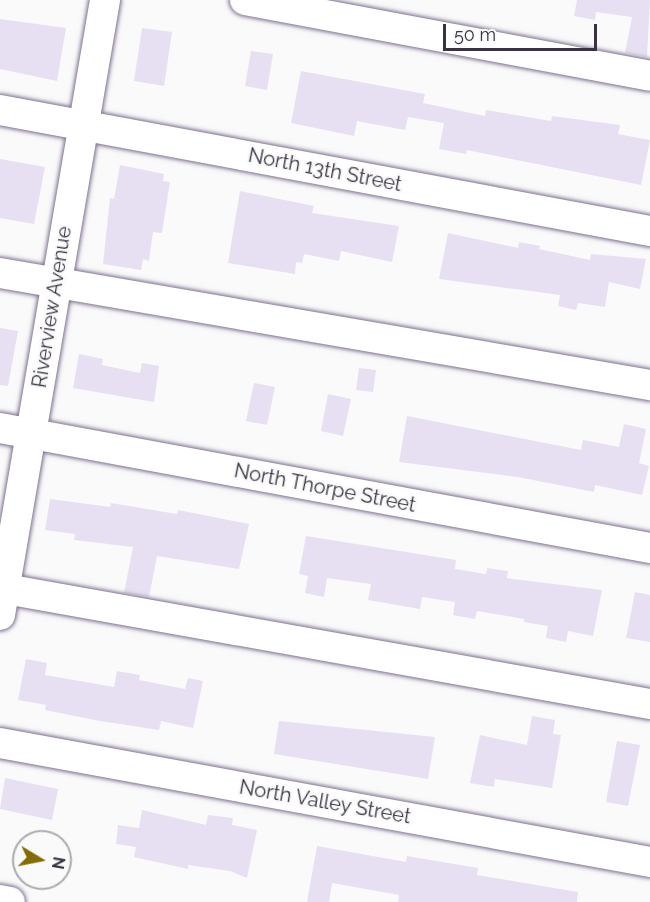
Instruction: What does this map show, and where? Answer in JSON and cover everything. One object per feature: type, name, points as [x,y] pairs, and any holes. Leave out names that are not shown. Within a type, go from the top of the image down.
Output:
[{"type":"street","name":"Riverview Avenue","points":[[2,597],[105,0]]},
{"type":"street","points":[[245,0],[650,76]]},
{"type":"street","name":"North 13th Street","points":[[0,110],[650,231]]},
{"type":"street","points":[[0,273],[650,386]]},
{"type":"street","name":"North Thorpe Street","points":[[0,428],[650,548]]},
{"type":"street","points":[[2,597],[650,704]]},
{"type":"street","name":"North Valley Street","points":[[0,742],[650,862]]},
{"type":"street","points":[[0,900],[10,902]]},
{"type":"building","points":[[577,0],[650,0],[647,57],[625,53],[632,17],[596,12],[595,20],[574,16]]},
{"type":"building","points":[[0,19],[66,28],[57,81],[0,69]]},
{"type":"building","points":[[142,28],[172,32],[164,86],[134,81]]},
{"type":"building","points":[[251,51],[273,54],[267,90],[245,86]]},
{"type":"building","points":[[301,71],[425,94],[423,103],[485,116],[486,110],[551,121],[552,116],[620,125],[618,134],[650,140],[641,185],[467,150],[466,154],[439,149],[444,123],[408,117],[405,130],[357,121],[354,136],[291,123]]},
{"type":"building","points":[[0,159],[45,167],[34,224],[0,218]]},
{"type":"building","points":[[120,165],[164,174],[163,181],[170,182],[162,233],[153,232],[149,261],[143,259],[141,270],[103,264],[110,198],[114,199]]},
{"type":"building","points":[[240,191],[314,206],[312,213],[399,226],[392,262],[341,251],[339,261],[304,254],[302,263],[296,262],[295,274],[228,263]]},
{"type":"building","points":[[448,233],[518,248],[519,242],[540,246],[539,249],[590,260],[591,254],[646,259],[640,289],[609,282],[605,307],[578,303],[576,310],[558,306],[560,295],[439,279]]},
{"type":"building","points":[[0,328],[18,331],[8,386],[0,385]]},
{"type":"building","points":[[79,354],[103,359],[102,365],[140,373],[142,363],[159,366],[154,402],[73,388]]},
{"type":"building","points":[[359,368],[376,370],[373,392],[356,390]]},
{"type":"building","points":[[254,383],[275,387],[267,425],[246,421]]},
{"type":"building","points":[[328,394],[351,399],[343,436],[321,431]]},
{"type":"building","points":[[407,416],[581,450],[583,440],[619,447],[624,424],[646,429],[639,463],[649,466],[642,495],[595,485],[594,492],[518,477],[399,462]]},
{"type":"building","points":[[50,499],[110,507],[111,503],[177,514],[178,510],[249,524],[239,569],[157,556],[149,597],[124,593],[133,547],[74,540],[75,534],[45,530]]},
{"type":"building","points":[[306,536],[456,560],[455,569],[486,574],[487,568],[508,571],[507,578],[602,590],[593,636],[568,631],[566,642],[546,638],[548,626],[524,622],[524,619],[477,611],[475,619],[453,615],[455,602],[422,597],[420,609],[368,600],[371,584],[327,578],[324,597],[305,593],[308,576],[299,574]]},
{"type":"building","points":[[635,592],[650,595],[650,642],[626,638]]},
{"type":"building","points":[[26,659],[47,663],[45,675],[114,687],[117,671],[140,675],[139,680],[185,689],[188,678],[203,681],[193,728],[161,721],[159,730],[100,721],[45,710],[46,705],[18,700]]},
{"type":"building","points":[[532,716],[555,720],[553,734],[561,735],[552,788],[495,779],[494,787],[470,783],[480,735],[527,745]]},
{"type":"building","points":[[279,721],[435,737],[428,779],[274,754]]},
{"type":"building","points":[[617,741],[640,745],[628,806],[606,802]]},
{"type":"building","points":[[5,778],[58,789],[52,820],[0,809]]},
{"type":"building","points":[[142,810],[206,825],[208,815],[233,818],[232,825],[257,830],[247,878],[230,871],[188,865],[188,869],[134,857],[136,847],[116,844],[118,825],[139,828]]},
{"type":"building","points":[[317,846],[406,862],[407,856],[478,868],[477,875],[578,892],[577,902],[398,902],[399,895],[332,883],[329,902],[307,902]]}]
